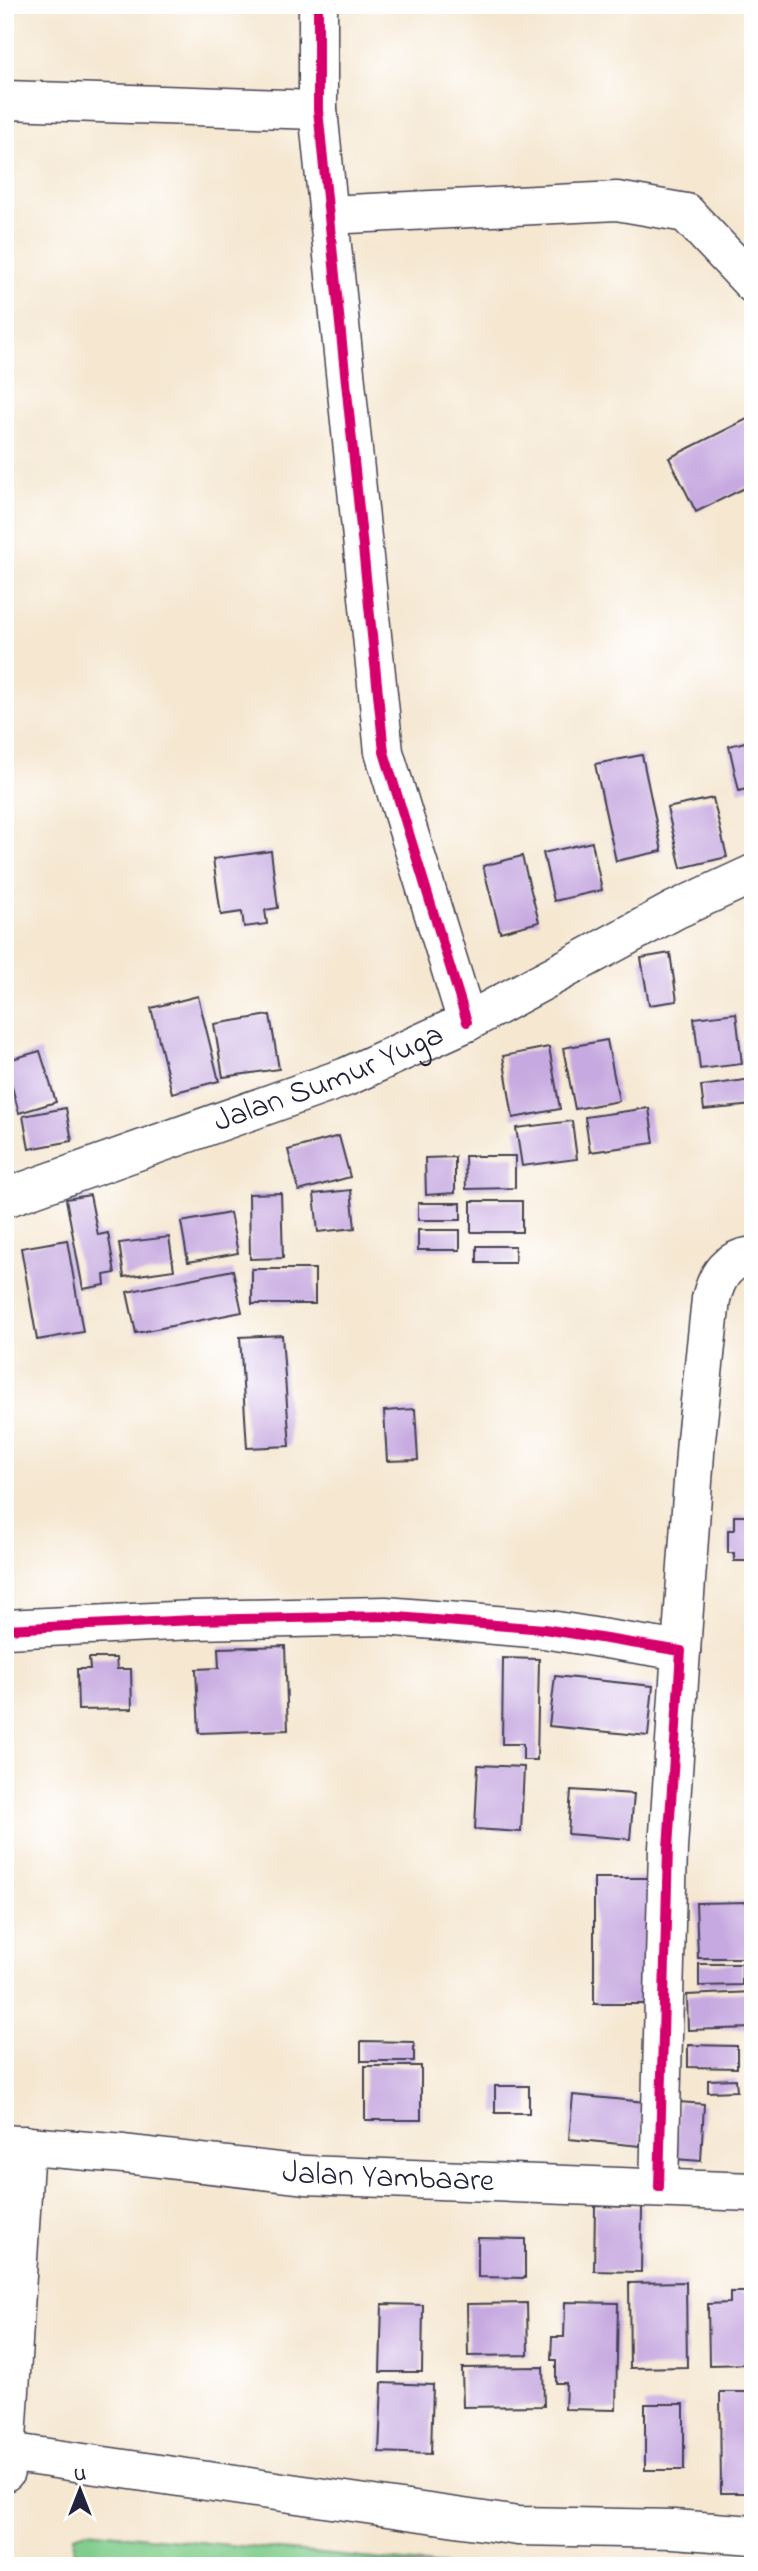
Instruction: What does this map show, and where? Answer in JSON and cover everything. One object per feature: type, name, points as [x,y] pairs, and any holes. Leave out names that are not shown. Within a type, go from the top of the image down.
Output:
[{"type":"street","points":[[318,5],[318,110],[384,752],[467,1022]]},
{"type":"street","points":[[5,100],[318,110]]},
{"type":"street","points":[[328,215],[617,201],[686,213],[753,284]]},
{"type":"street","name":"Jalan Sumur Yuga","points":[[5,1198],[346,1077],[467,1022],[676,910],[753,874]]},
{"type":"street","points":[[659,2188],[668,1848],[696,1439],[711,1299],[716,1280],[733,1260],[753,1256]]},
{"type":"street","points":[[5,1629],[194,1620],[386,1616],[544,1629],[681,1651]]},
{"type":"street","points":[[15,2144],[6,2462],[519,2526],[674,2529],[753,2535]]},
{"type":"street","name":"Jalan Yambaare","points":[[15,2144],[305,2175],[753,2192]]},
{"type":"green space","points":[[87,2531],[445,2566],[73,2566],[74,2535]]},
{"type":"building","points":[[751,417],[753,484],[696,512],[669,458]]},
{"type":"building","points":[[753,740],[753,787],[739,791],[729,746]]},
{"type":"building","points":[[642,755],[662,851],[616,861],[595,764]]},
{"type":"building","points":[[713,798],[727,857],[681,868],[667,808]]},
{"type":"building","points":[[592,842],[602,890],[554,901],[543,853]]},
{"type":"building","points":[[271,851],[278,908],[265,910],[267,924],[244,927],[242,912],[221,915],[213,859]]},
{"type":"building","points":[[522,856],[539,922],[500,932],[483,866]]},
{"type":"building","points":[[670,953],[677,1001],[649,1005],[641,958]]},
{"type":"building","points":[[198,996],[219,1081],[172,1093],[151,1008]]},
{"type":"building","points":[[736,1013],[742,1064],[700,1069],[694,1018]]},
{"type":"building","points":[[270,1015],[279,1069],[223,1077],[214,1024]]},
{"type":"building","points":[[607,1040],[619,1101],[575,1109],[563,1048]]},
{"type":"building","points":[[549,1047],[560,1109],[513,1118],[503,1056]]},
{"type":"building","points":[[40,1051],[56,1102],[19,1113],[5,1061]]},
{"type":"building","points":[[753,1079],[753,1105],[704,1110],[701,1086]]},
{"type":"building","points":[[66,1108],[72,1141],[29,1149],[23,1116]]},
{"type":"building","points":[[649,1108],[654,1143],[590,1152],[585,1117]]},
{"type":"building","points":[[572,1121],[577,1159],[522,1166],[516,1128]]},
{"type":"building","points":[[339,1136],[350,1177],[299,1191],[288,1150]]},
{"type":"building","points":[[465,1156],[515,1156],[515,1188],[466,1189]]},
{"type":"building","points":[[455,1157],[455,1193],[426,1195],[425,1158]]},
{"type":"building","points":[[351,1190],[355,1228],[318,1232],[314,1194]]},
{"type":"building","points":[[281,1193],[283,1258],[250,1259],[249,1194]]},
{"type":"building","points":[[90,1195],[98,1235],[108,1233],[115,1273],[104,1275],[105,1285],[83,1289],[66,1199]]},
{"type":"building","points":[[471,1201],[522,1201],[522,1232],[471,1232]]},
{"type":"building","points":[[418,1203],[461,1203],[461,1220],[418,1220]]},
{"type":"building","points":[[230,1213],[238,1253],[188,1262],[181,1222]]},
{"type":"building","points":[[418,1230],[460,1230],[460,1250],[418,1250]]},
{"type":"building","points":[[169,1237],[174,1270],[124,1277],[119,1243]]},
{"type":"building","points":[[67,1240],[83,1332],[37,1340],[21,1248]]},
{"type":"building","points":[[477,1246],[515,1246],[515,1263],[477,1263]]},
{"type":"building","points":[[252,1269],[315,1269],[315,1304],[252,1304]]},
{"type":"building","points":[[233,1270],[242,1312],[136,1333],[127,1292]]},
{"type":"building","points":[[282,1335],[290,1446],[247,1448],[240,1337]]},
{"type":"building","points":[[415,1409],[418,1460],[387,1461],[384,1411]]},
{"type":"building","points":[[734,1516],[753,1516],[753,1561],[734,1561],[734,1553],[728,1553],[728,1530],[734,1530]]},
{"type":"building","points":[[285,1646],[288,1730],[199,1733],[196,1669],[219,1668],[218,1648]]},
{"type":"building","points":[[89,1658],[116,1658],[117,1669],[131,1669],[132,1709],[78,1710],[77,1669],[90,1669]]},
{"type":"building","points":[[503,1658],[539,1659],[537,1760],[523,1760],[523,1744],[502,1744]]},
{"type":"building","points":[[555,1676],[653,1686],[648,1736],[549,1726]]},
{"type":"building","points":[[478,1765],[524,1767],[521,1832],[475,1829]]},
{"type":"building","points":[[571,1790],[634,1794],[630,1839],[568,1834]]},
{"type":"building","points":[[594,1878],[648,1878],[648,2004],[594,2004]]},
{"type":"building","points":[[748,1902],[749,1958],[698,1958],[696,1903]]},
{"type":"building","points":[[699,1964],[742,1964],[742,1985],[699,1986]]},
{"type":"building","points":[[752,1992],[753,2028],[688,2030],[687,1995]]},
{"type":"building","points":[[361,2041],[414,2042],[414,2061],[361,2061]]},
{"type":"building","points":[[688,2045],[737,2046],[737,2068],[688,2067]]},
{"type":"building","points":[[365,2066],[421,2066],[421,2120],[365,2120]]},
{"type":"building","points":[[736,2079],[737,2091],[708,2092],[708,2080]]},
{"type":"building","points":[[495,2086],[529,2086],[529,2113],[495,2113]]},
{"type":"building","points":[[573,2095],[645,2102],[640,2146],[569,2139]]},
{"type":"building","points":[[679,2102],[704,2104],[701,2161],[675,2159]]},
{"type":"building","points":[[595,2206],[642,2207],[641,2272],[594,2271]]},
{"type":"building","points":[[478,2238],[525,2239],[525,2278],[478,2277]]},
{"type":"building","points":[[686,2282],[687,2367],[630,2368],[629,2283]]},
{"type":"building","points":[[730,2292],[753,2292],[753,2364],[709,2365],[708,2304],[730,2303]]},
{"type":"building","points":[[565,2302],[618,2303],[616,2410],[565,2409],[566,2383],[556,2383],[556,2360],[551,2360],[552,2337],[564,2337]]},
{"type":"building","points":[[527,2303],[528,2355],[468,2356],[467,2304]]},
{"type":"building","points":[[382,2304],[423,2305],[422,2372],[380,2372]]},
{"type":"building","points":[[543,2367],[544,2406],[463,2407],[462,2368]]},
{"type":"building","points":[[382,2383],[433,2385],[431,2454],[379,2452]]},
{"type":"building","points":[[720,2392],[753,2392],[753,2493],[721,2493]]},
{"type":"building","points":[[645,2404],[684,2404],[684,2470],[645,2470]]},
{"type":"cycle path","points":[[318,5],[318,110],[384,752],[467,1022]]},
{"type":"cycle path","points":[[5,1629],[194,1620],[385,1616],[544,1629],[681,1651],[668,1848],[659,2187]]}]
